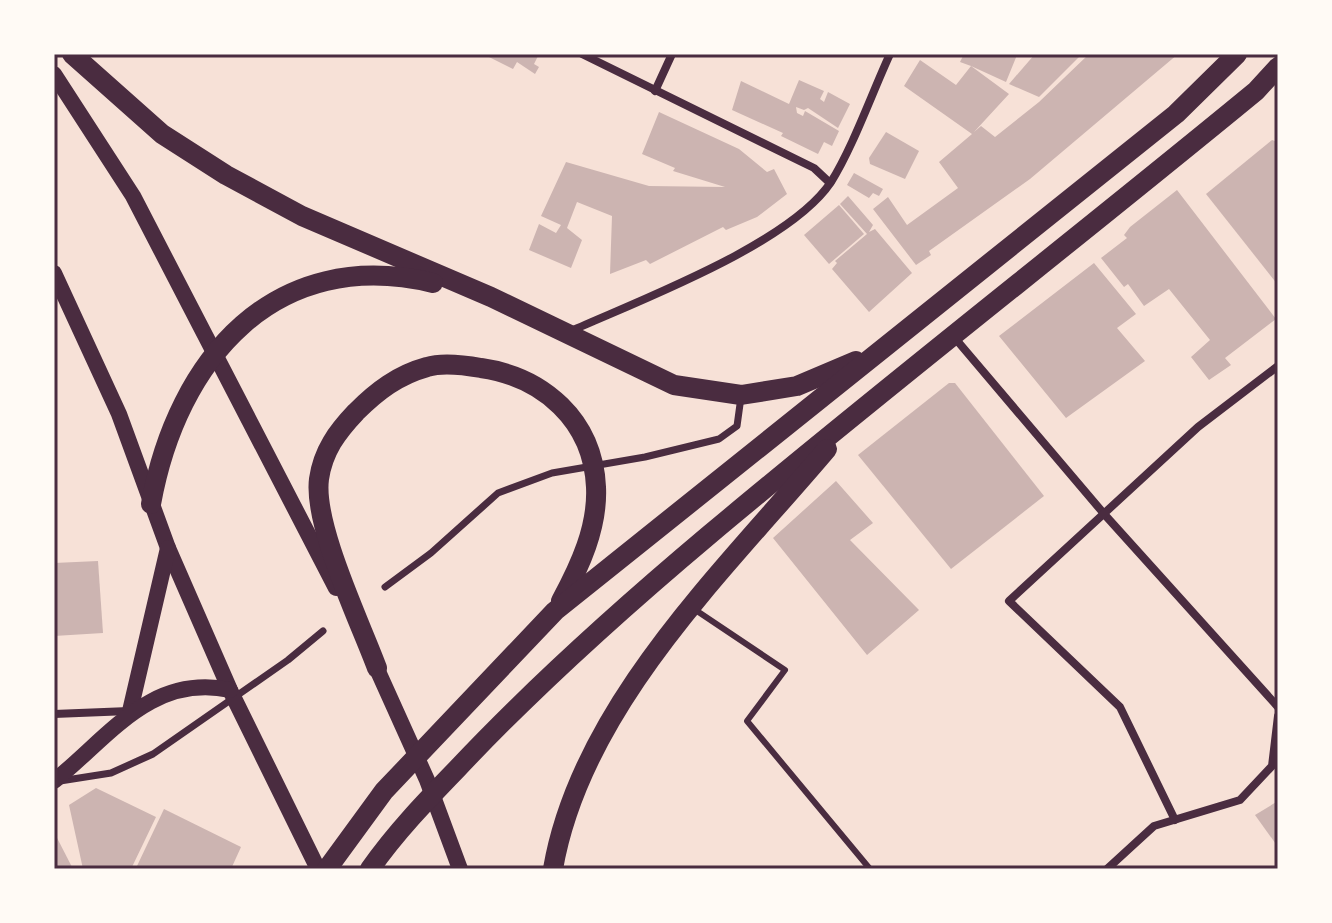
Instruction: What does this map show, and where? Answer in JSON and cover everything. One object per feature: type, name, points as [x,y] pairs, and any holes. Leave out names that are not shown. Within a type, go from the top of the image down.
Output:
[{"type":"main road","points":[[72,54],[162,134],[226,175],[302,216],[491,297],[674,385],[741,395],[797,386],[879,352]]},
{"type":"main road","points":[[327,869],[384,791],[555,611],[1176,114],[1237,54]]},
{"type":"main road","points":[[370,869],[391,839],[489,735],[614,615],[866,403],[954,337],[1256,91],[1278,67]]},
{"type":"main road","points":[[54,74],[133,196],[264,444],[377,668],[427,780],[460,869]]},
{"type":"main road","points":[[54,273],[119,414],[168,548],[230,690],[318,869]]},
{"type":"main road","points":[[151,504],[158,466],[176,418],[233,332],[266,304],[304,285],[357,274],[395,274],[491,297]]},
{"type":"main road","points":[[377,668],[319,511],[319,480],[326,449],[372,396],[396,378],[430,366],[461,364],[501,371],[556,399],[575,420],[590,450],[596,487],[592,527],[579,567],[555,611]]},
{"type":"main road","points":[[553,869],[561,833],[586,764],[621,700],[692,608],[866,403]]},
{"type":"main road","points":[[130,711],[168,548]]},
{"type":"main road","points":[[54,782],[130,711],[196,687],[230,690]]},
{"type":"street","points":[[582,54],[814,168],[830,183]]},
{"type":"street","points":[[655,91],[672,54]]},
{"type":"street","points":[[565,334],[723,262],[796,218],[830,183],[890,54]]},
{"type":"street","points":[[954,337],[1105,515],[1278,707]]},
{"type":"street","points":[[1175,820],[1120,707],[1009,601],[1198,427],[1278,366]]},
{"type":"street","points":[[385,587],[431,553],[498,493],[552,473],[719,439],[737,426],[741,395]]},
{"type":"street","points":[[54,782],[111,773],[153,754],[288,660],[323,631]]},
{"type":"street","points":[[54,714],[130,711]]},
{"type":"street","points":[[1107,869],[1154,826],[1240,800],[1272,766],[1278,716]]},
{"type":"lane","points":[[692,608],[785,670],[747,721],[870,869]]},
{"type":"building","points":[[483,54],[539,54],[534,64],[539,67],[535,74],[517,62],[513,69]]},
{"type":"building","points":[[964,54],[1027,54],[1026,57],[1017,55],[1006,82],[960,62]]},
{"type":"building","points":[[1035,54],[1082,54],[1039,97],[1009,84]]},
{"type":"building","points":[[1089,54],[1178,54],[1030,179],[929,251],[931,255],[916,265],[873,209],[888,197],[907,225],[958,188],[939,162],[972,134],[904,86],[920,60],[956,85],[971,66],[1009,94],[974,132],[981,126],[995,137],[1039,102]]},
{"type":"building","points":[[799,80],[824,91],[820,99],[824,102],[828,92],[850,104],[838,128],[808,108],[796,107],[797,113],[803,116],[805,111],[839,131],[832,146],[824,142],[818,154],[781,136],[783,133],[732,110],[741,81],[789,104]]},
{"type":"building","points":[[659,112],[739,149],[767,172],[774,169],[787,194],[757,217],[726,230],[723,227],[650,264],[646,260],[610,274],[612,216],[577,202],[567,228],[582,240],[571,268],[529,250],[539,224],[556,233],[561,225],[541,216],[566,162],[649,186],[725,187],[673,171],[675,168],[642,154]]},
{"type":"building","points":[[886,132],[919,151],[905,179],[870,164],[869,158]]},
{"type":"building","points":[[1272,140],[1278,142],[1278,285],[1206,194]]},
{"type":"building","points":[[854,173],[883,189],[879,196],[873,193],[869,198],[847,185]]},
{"type":"building","points":[[1177,190],[1276,319],[1225,358],[1231,365],[1209,380],[1191,357],[1210,340],[1169,289],[1144,306],[1128,284],[1124,287],[1101,258],[1127,238],[1124,235],[1130,227]]},
{"type":"building","points":[[848,196],[873,225],[869,232],[875,229],[912,273],[869,312],[832,269],[837,263],[835,261],[867,234],[840,204]]},
{"type":"building","points":[[839,205],[864,234],[829,264],[804,235]]},
{"type":"building","points":[[1094,263],[1136,314],[1117,328],[1145,361],[1066,418],[999,336]]},
{"type":"building","points":[[949,383],[955,383],[1044,496],[951,569],[858,455]]},
{"type":"building","points":[[836,481],[873,523],[850,540],[919,610],[867,655],[773,538]]},
{"type":"building","points":[[98,561],[103,633],[54,636],[54,563]]},
{"type":"building","points":[[96,788],[156,817],[132,867],[136,869],[83,869],[69,805]]},
{"type":"building","points":[[1278,801],[1278,847],[1255,815]]},
{"type":"building","points":[[164,809],[241,847],[231,869],[137,866]]},
{"type":"building","points":[[54,832],[73,869],[54,869]]}]
